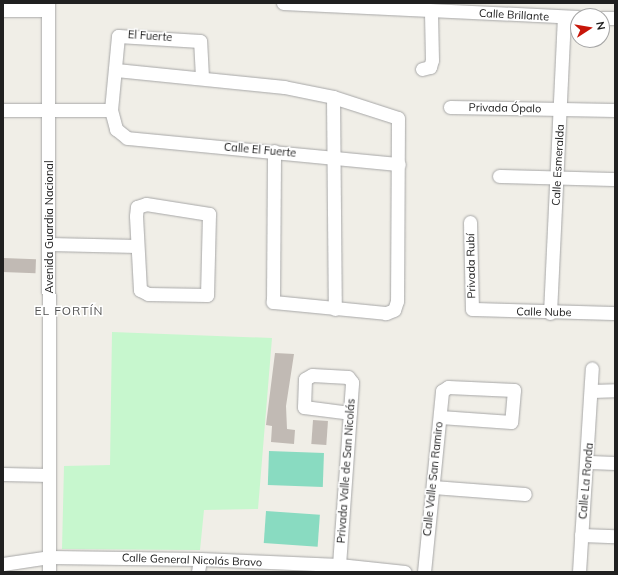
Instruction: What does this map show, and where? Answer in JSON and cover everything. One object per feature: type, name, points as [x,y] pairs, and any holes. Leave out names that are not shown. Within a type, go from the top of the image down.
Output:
[{"type":"street","name":"Calle Brillante","points":[[283,3],[352,5],[431,11],[570,17]]},
{"type":"street","points":[[3,10],[48,7]]},
{"type":"street","name":"Avenida Guardia Nacional","points":[[48,7],[50,110],[49,572]]},
{"type":"street","points":[[422,69],[430,67],[432,60],[431,11]]},
{"type":"street","name":"Calle Esmeralda","points":[[550,313],[564,17]]},
{"type":"street","name":"El Fuerte","points":[[120,135],[111,110],[116,70],[118,36],[171,38],[200,41],[202,77]]},
{"type":"street","points":[[116,70],[202,77],[333,98],[398,118],[399,164],[397,301],[394,310],[386,313],[273,302],[274,151]]},
{"type":"street","points":[[333,98],[332,156],[335,309]]},
{"type":"street","name":"Privada Ópalo","points":[[450,107],[615,110]]},
{"type":"street","points":[[3,110],[111,110]]},
{"type":"street","name":"Calle El Fuerte","points":[[120,135],[399,164]]},
{"type":"street","points":[[499,176],[557,179],[615,179]]},
{"type":"street","points":[[146,204],[209,214],[207,296],[148,294],[140,290],[137,246],[137,207],[146,204]]},
{"type":"street","name":"Privada Rubí","points":[[470,222],[472,309]]},
{"type":"street","points":[[49,244],[137,246]]},
{"type":"street","name":"Calle Nube","points":[[472,309],[550,313],[615,313]]},
{"type":"street","name":"Calle La Ronda","points":[[579,572],[581,535],[589,462],[592,368]]},
{"type":"street","name":"Privada Valle de San Nicolás","points":[[339,568],[350,413],[351,378],[308,376],[304,403],[308,409],[350,413]]},
{"type":"street","name":"Calle Valle San Ramiro","points":[[424,572],[432,487],[440,417],[444,387],[510,388],[516,394],[513,419],[508,423],[440,417]]},
{"type":"street","points":[[592,391],[615,390]]},
{"type":"street","points":[[589,462],[615,463]]},
{"type":"street","points":[[3,474],[49,475]]},
{"type":"street","points":[[432,487],[525,494]]},
{"type":"street","points":[[581,535],[615,536]]},
{"type":"street","name":"Calle General Nicolás Bravo","points":[[3,564],[50,557],[199,566],[339,568],[405,572]]},
{"type":"green space","points":[[112,332],[272,338],[258,509],[204,510],[200,550],[62,549],[64,466],[110,465]]},
{"type":"green space","points":[[269,451],[324,453],[323,487],[268,485]]},
{"type":"green space","points":[[266,511],[320,515],[318,547],[264,543]]},
{"type":"building","points":[[3,258],[36,259],[35,273],[3,272]]},
{"type":"building","points":[[275,353],[294,354],[286,406],[287,429],[295,430],[294,444],[271,442],[272,426],[266,425]]},
{"type":"building","points":[[313,420],[328,421],[326,445],[311,444]]},
{"type":"district","name":"EL FORTÍN","points":[[69,311]]}]
